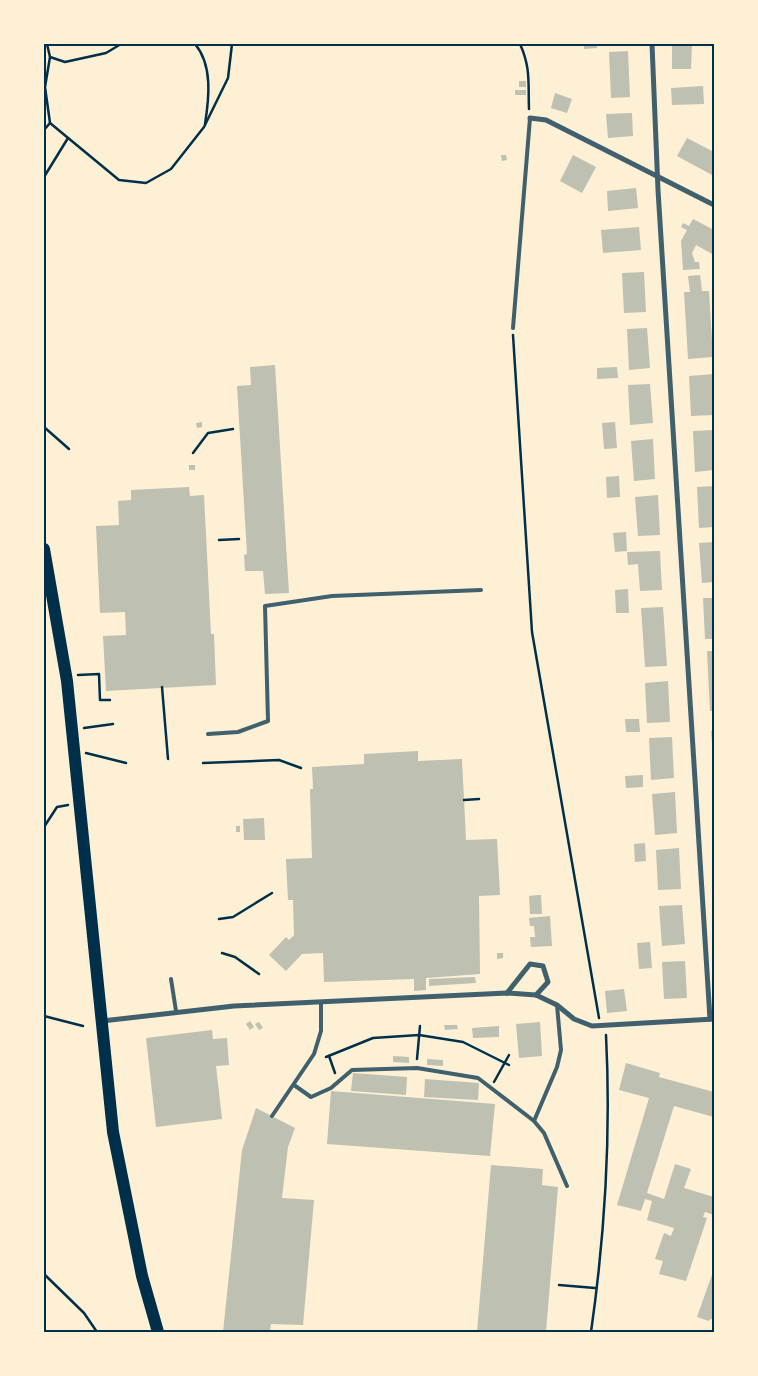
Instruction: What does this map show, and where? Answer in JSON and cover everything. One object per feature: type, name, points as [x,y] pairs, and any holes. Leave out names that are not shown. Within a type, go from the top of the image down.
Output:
[{"type":"main road","points":[[44,548],[66,675],[73,730],[113,1132],[142,1276],[158,1332]]},
{"type":"street","points":[[102,1021],[176,1011],[234,1006],[507,993],[536,995],[557,1006],[574,1019],[603,1026],[712,1019],[657,176],[652,44]]},
{"type":"street","points":[[530,118],[546,120],[714,205]]},
{"type":"street","points":[[507,993],[530,964],[544,966],[548,982],[536,995]]},
{"type":"lane","points":[[513,328],[530,118]]},
{"type":"lane","points":[[208,734],[238,732],[268,721],[265,606],[332,596],[481,590]]},
{"type":"lane","points":[[171,979],[176,1011]]},
{"type":"lane","points":[[272,1116],[314,1054],[321,1031],[321,1002]]},
{"type":"lane","points":[[534,1121],[557,1067],[561,1050],[557,1006]]},
{"type":"lane","points":[[294,1085],[311,1097],[331,1088],[352,1070],[417,1068],[478,1078],[534,1121],[544,1133],[568,1186]]},
{"type":"path","points":[[47,44],[50,57],[45,87],[50,123],[118,180],[146,183],[171,170],[204,127],[228,78],[232,44]]},
{"type":"path","points":[[50,57],[65,62],[106,53],[121,44]]},
{"type":"path","points":[[195,44],[202,51],[210,94],[204,127]]},
{"type":"path","points":[[520,44],[528,60],[530,72],[530,118]]},
{"type":"path","points":[[44,130],[50,123]]},
{"type":"path","points":[[44,177],[68,138]]},
{"type":"path","points":[[513,328],[513,354],[532,632],[603,1026],[609,1113],[596,1288],[590,1332]]},
{"type":"path","points":[[44,427],[68,449]]},
{"type":"path","points":[[194,453],[208,433],[233,429]]},
{"type":"path","points":[[219,540],[239,539]]},
{"type":"path","points":[[66,675],[99,674],[100,700],[110,700]]},
{"type":"path","points":[[162,687],[168,759]]},
{"type":"path","points":[[73,730],[112,724]]},
{"type":"path","points":[[75,750],[126,763]]},
{"type":"path","points":[[203,763],[279,760],[301,768]]},
{"type":"path","points":[[464,800],[479,799]]},
{"type":"path","points":[[44,827],[57,807],[79,804]]},
{"type":"path","points":[[219,919],[233,917],[272,893]]},
{"type":"path","points":[[222,953],[235,957],[259,974]]},
{"type":"path","points":[[44,1016],[83,1026]]},
{"type":"path","points":[[417,1061],[420,1026]]},
{"type":"path","points":[[337,1075],[327,1056],[373,1038],[419,1035],[463,1042],[509,1065]]},
{"type":"path","points":[[495,1081],[509,1054]]},
{"type":"path","points":[[44,1274],[84,1313],[97,1332]]},
{"type":"path","points":[[559,1285],[596,1288]]},
{"type":"building","points":[[584,44],[597,44],[597,48],[584,49]]},
{"type":"building","points":[[672,44],[692,44],[691,69],[672,69]]},
{"type":"building","points":[[628,51],[630,97],[611,98],[609,52]]},
{"type":"building","points":[[519,81],[526,81],[526,87],[519,87]]},
{"type":"building","points":[[703,86],[704,104],[672,105],[671,88]]},
{"type":"building","points":[[515,90],[526,90],[526,95],[515,95]]},
{"type":"building","points":[[555,93],[572,99],[567,113],[551,108]]},
{"type":"building","points":[[632,113],[633,136],[608,138],[606,114]]},
{"type":"building","points":[[687,138],[714,152],[714,176],[677,156]]},
{"type":"building","points":[[501,155],[506,155],[507,160],[502,161]]},
{"type":"building","points":[[573,155],[596,167],[582,193],[560,181]]},
{"type":"building","points":[[636,188],[638,208],[608,211],[607,191]]},
{"type":"building","points":[[693,219],[714,230],[714,255],[696,245],[692,253],[695,262],[699,262],[700,269],[683,270],[681,241],[687,230],[681,227],[683,223],[689,226]]},
{"type":"building","points":[[639,227],[641,250],[603,253],[601,230]]},
{"type":"building","points":[[644,272],[646,312],[624,313],[622,273]]},
{"type":"building","points":[[700,275],[702,291],[709,291],[713,357],[688,359],[684,292],[690,292],[688,276]]},
{"type":"building","points":[[647,328],[650,368],[629,370],[627,329]]},
{"type":"building","points":[[275,365],[289,593],[265,594],[263,571],[245,571],[244,555],[247,554],[237,386],[251,385],[250,367]]},
{"type":"building","points":[[617,367],[618,378],[597,379],[597,368]]},
{"type":"building","points":[[714,374],[714,415],[691,416],[689,376]]},
{"type":"building","points":[[650,384],[653,423],[630,425],[628,385]]},
{"type":"building","points":[[202,422],[202,427],[197,428],[196,423]]},
{"type":"building","points":[[615,422],[617,448],[604,449],[602,423]]},
{"type":"building","points":[[714,430],[714,470],[695,472],[693,431]]},
{"type":"building","points":[[653,439],[655,479],[634,481],[631,441]]},
{"type":"building","points":[[189,465],[195,465],[195,470],[189,470]]},
{"type":"building","points":[[619,476],[620,497],[607,498],[606,477]]},
{"type":"building","points":[[714,486],[714,527],[699,528],[697,487]]},
{"type":"building","points":[[189,487],[190,496],[204,495],[211,634],[214,634],[216,685],[106,691],[103,636],[126,635],[125,612],[100,613],[96,526],[119,525],[118,501],[131,500],[131,490]]},
{"type":"building","points":[[658,495],[660,535],[638,536],[635,497]]},
{"type":"building","points":[[626,532],[627,551],[615,552],[613,533]]},
{"type":"building","points":[[714,542],[714,582],[702,583],[699,543]]},
{"type":"building","points":[[660,551],[662,590],[640,591],[638,564],[628,565],[627,552]]},
{"type":"building","points":[[628,589],[629,613],[616,613],[615,590]]},
{"type":"building","points":[[703,598],[714,598],[714,639],[705,639]]},
{"type":"building","points":[[663,607],[667,666],[645,667],[641,608]]},
{"type":"building","points":[[707,651],[714,651],[714,711],[710,711]]},
{"type":"building","points":[[668,681],[670,722],[647,723],[645,683]]},
{"type":"building","points":[[625,719],[639,719],[640,732],[626,732]]},
{"type":"building","points":[[711,731],[714,731],[714,757],[713,757]]},
{"type":"building","points":[[672,737],[674,778],[651,780],[649,738]]},
{"type":"building","points":[[418,751],[418,761],[462,759],[466,840],[497,839],[500,895],[479,896],[480,974],[426,978],[426,990],[414,991],[414,979],[324,982],[323,953],[302,954],[286,971],[269,955],[286,937],[289,940],[294,935],[293,900],[288,900],[286,859],[312,858],[310,789],[313,789],[312,767],[364,764],[364,754]]},
{"type":"building","points":[[643,775],[643,787],[626,788],[625,776]]},
{"type":"building","points":[[675,792],[677,833],[655,835],[652,794]]},
{"type":"building","points":[[264,818],[265,840],[244,840],[243,819]]},
{"type":"building","points":[[236,826],[240,826],[240,832],[236,832]]},
{"type":"building","points":[[645,843],[646,861],[635,862],[634,844]]},
{"type":"building","points":[[679,848],[681,889],[658,890],[656,850]]},
{"type":"building","points":[[541,895],[542,914],[530,914],[529,896]]},
{"type":"building","points":[[682,905],[685,944],[662,946],[659,906]]},
{"type":"building","points":[[550,916],[552,946],[531,947],[530,937],[535,937],[534,926],[530,926],[529,918]]},
{"type":"building","points":[[650,942],[652,968],[639,969],[637,943]]},
{"type":"building","points":[[497,953],[503,953],[503,958],[497,959]]},
{"type":"building","points":[[685,961],[687,998],[664,999],[662,962]]},
{"type":"building","points":[[475,977],[476,983],[429,986],[429,979]]},
{"type":"building","points":[[624,989],[627,1011],[607,1013],[605,991]]},
{"type":"building","points":[[250,1021],[254,1027],[250,1030],[246,1024]]},
{"type":"building","points":[[259,1022],[263,1028],[259,1030],[255,1024]]},
{"type":"building","points":[[540,1022],[542,1056],[519,1058],[516,1024]]},
{"type":"building","points":[[444,1025],[457,1025],[458,1029],[445,1030]]},
{"type":"building","points":[[499,1026],[499,1037],[473,1038],[472,1028]]},
{"type":"building","points":[[212,1030],[213,1039],[227,1038],[229,1065],[216,1066],[222,1119],[156,1127],[146,1038]]},
{"type":"building","points":[[393,1056],[409,1057],[409,1063],[393,1062]]},
{"type":"building","points":[[427,1059],[443,1060],[443,1066],[427,1065]]},
{"type":"building","points":[[626,1063],[660,1073],[659,1077],[714,1092],[714,1117],[674,1106],[647,1193],[664,1199],[675,1164],[691,1169],[684,1188],[714,1197],[714,1215],[705,1212],[703,1217],[707,1218],[686,1281],[659,1274],[663,1261],[655,1259],[664,1233],[671,1236],[674,1228],[647,1220],[652,1201],[645,1199],[641,1211],[617,1205],[649,1098],[619,1090]]},
{"type":"building","points":[[353,1073],[407,1077],[406,1095],[351,1091]]},
{"type":"building","points":[[425,1079],[479,1083],[478,1100],[424,1097]]},
{"type":"building","points":[[331,1091],[495,1104],[490,1156],[327,1144]]},
{"type":"building","points":[[256,1108],[295,1128],[288,1147],[282,1198],[314,1200],[303,1325],[271,1324],[270,1332],[223,1332],[242,1150]]},
{"type":"building","points":[[491,1165],[543,1169],[542,1185],[558,1187],[546,1332],[477,1332]]},
{"type":"building","points":[[714,1269],[714,1320],[710,1319],[709,1321],[697,1317]]}]
